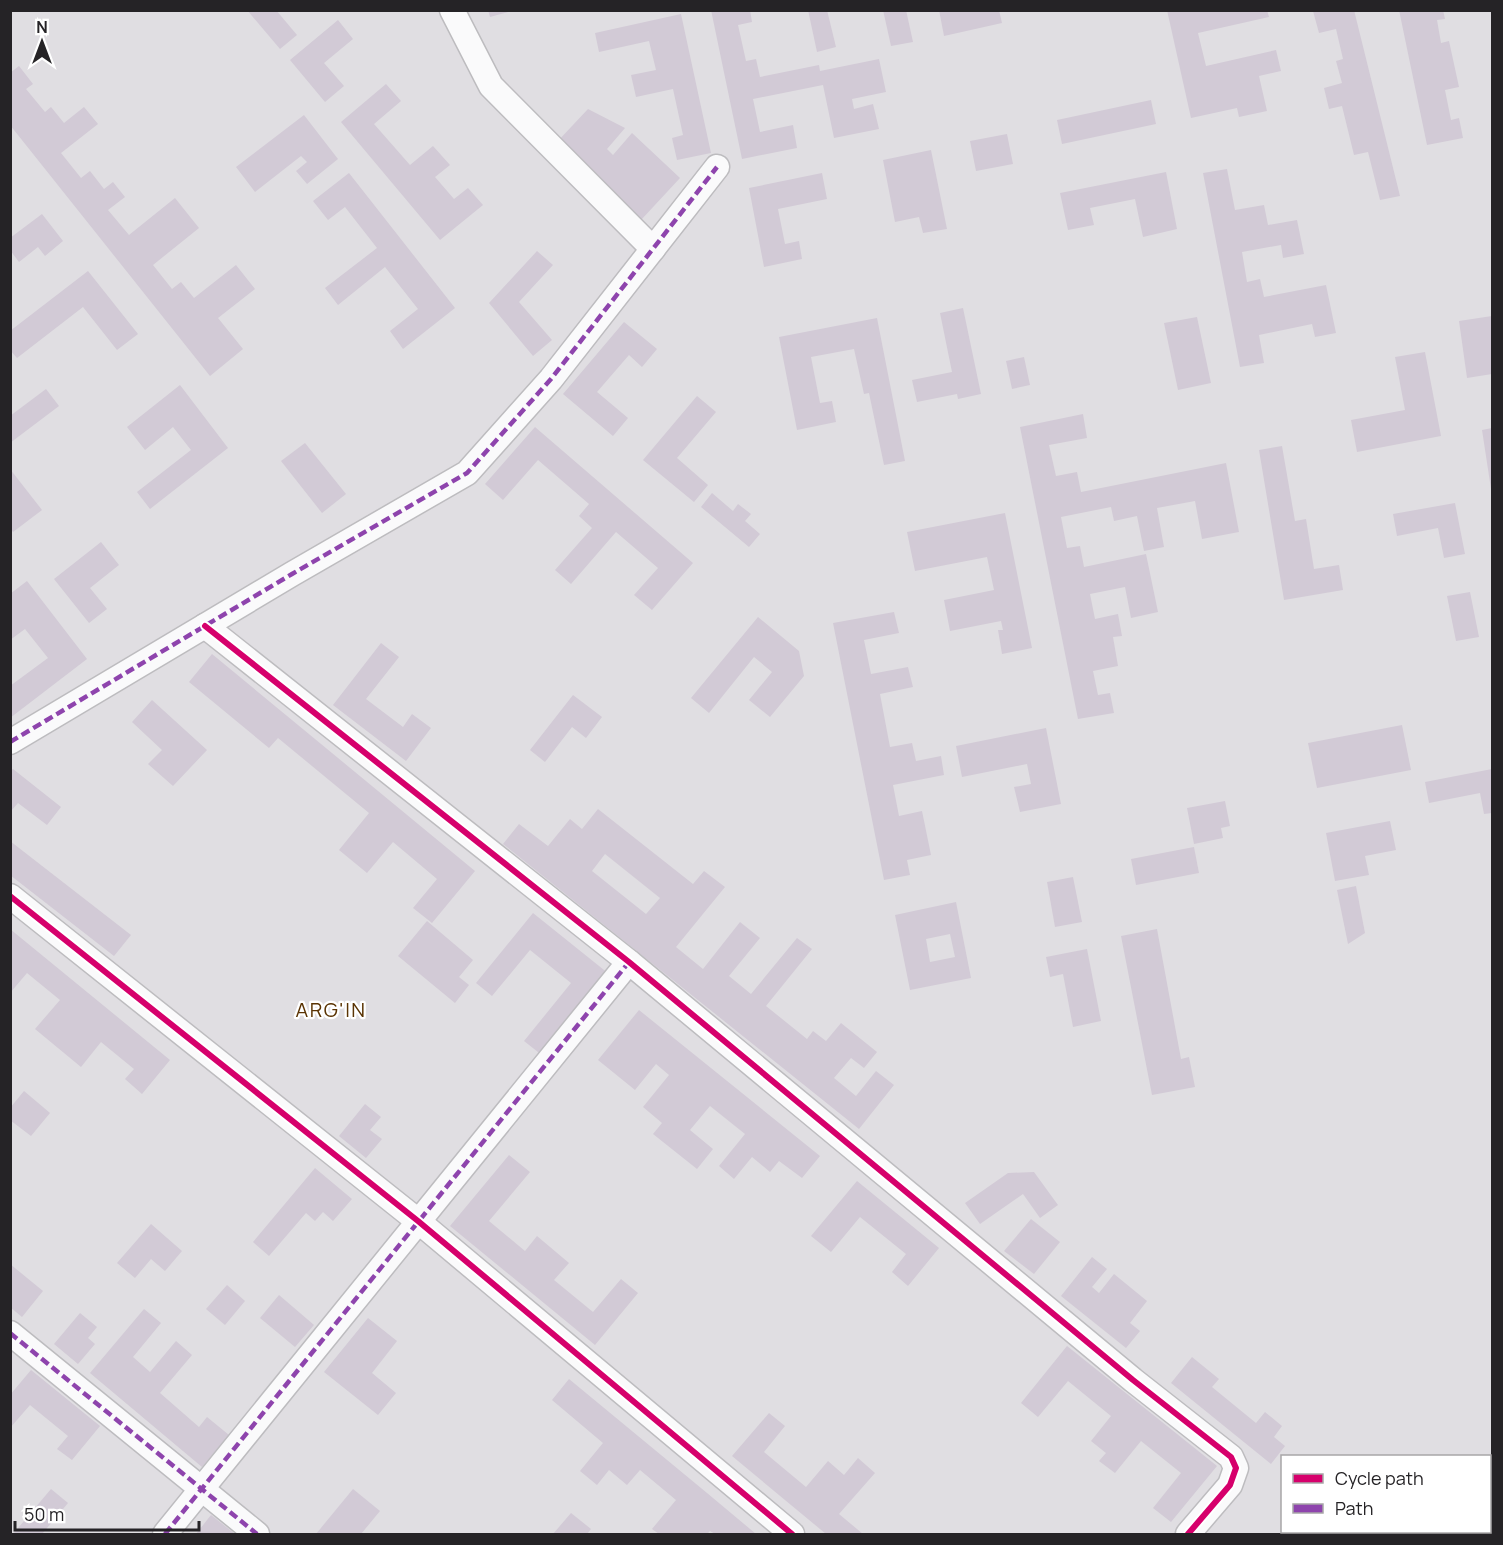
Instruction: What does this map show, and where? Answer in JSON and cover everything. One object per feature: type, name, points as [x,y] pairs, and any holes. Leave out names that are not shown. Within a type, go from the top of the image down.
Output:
[{"type":"street","points":[[452,10],[491,86],[653,249]]},
{"type":"street","points":[[10,742],[467,473],[551,379],[717,167]]},
{"type":"street","points":[[205,626],[629,962],[1133,1380],[1231,1457],[1236,1468],[1230,1485],[1188,1534]]},
{"type":"street","points":[[10,896],[418,1221],[792,1534]]},
{"type":"street","points":[[165,1534],[629,962]]},
{"type":"street","points":[[10,1333],[257,1534]]},
{"type":"building","points":[[247,10],[276,10],[297,35],[280,49]]},
{"type":"building","points":[[488,10],[512,10],[512,11],[490,17]]},
{"type":"building","points":[[711,10],[750,10],[752,22],[738,25],[746,61],[756,59],[760,77],[819,65],[820,71],[879,59],[886,92],[852,99],[854,109],[873,104],[879,129],[834,138],[823,85],[753,99],[760,132],[793,125],[797,148],[742,159]]},
{"type":"building","points":[[808,10],[827,10],[836,47],[817,52]]},
{"type":"building","points":[[883,10],[906,10],[913,42],[891,46]]},
{"type":"building","points":[[939,10],[999,10],[1002,23],[944,36]]},
{"type":"building","points":[[1167,10],[1267,10],[1269,17],[1198,33],[1206,66],[1276,50],[1281,71],[1259,76],[1267,111],[1239,117],[1237,108],[1191,118]]},
{"type":"building","points":[[1354,10],[1400,196],[1380,200],[1368,152],[1354,155],[1342,106],[1329,109],[1324,88],[1342,83],[1336,61],[1343,59],[1336,29],[1319,33],[1313,11]]},
{"type":"building","points":[[1399,10],[1443,10],[1445,19],[1437,20],[1441,43],[1449,41],[1459,87],[1445,90],[1451,120],[1459,118],[1463,138],[1427,145]]},
{"type":"building","points":[[681,14],[711,153],[677,160],[672,138],[683,135],[673,89],[636,97],[631,75],[656,70],[649,41],[599,52],[595,33]]},
{"type":"building","points":[[338,20],[353,39],[324,63],[344,86],[325,102],[290,60]]},
{"type":"building","points":[[19,66],[33,84],[26,89],[45,112],[51,107],[64,123],[84,107],[98,124],[61,153],[81,178],[90,171],[104,189],[113,182],[125,197],[108,210],[129,235],[175,198],[199,228],[153,265],[172,289],[181,282],[194,298],[236,265],[255,289],[218,318],[243,349],[210,376],[10,125],[10,73]]},
{"type":"building","points":[[386,84],[401,101],[374,124],[410,165],[433,146],[450,165],[435,177],[454,199],[468,188],[483,205],[440,240],[341,122]]},
{"type":"building","points":[[1151,100],[1156,124],[1062,144],[1057,120]]},
{"type":"building","points":[[588,109],[625,128],[607,149],[613,155],[632,133],[680,178],[641,220],[557,142]]},
{"type":"building","points":[[304,115],[338,159],[307,184],[296,171],[307,162],[301,156],[255,192],[236,167]]},
{"type":"building","points":[[1007,134],[1013,164],[976,171],[970,141]]},
{"type":"building","points":[[931,150],[947,229],[923,233],[919,217],[895,222],[883,160]]},
{"type":"building","points":[[1227,169],[1235,210],[1264,205],[1268,225],[1297,220],[1304,254],[1283,258],[1281,245],[1242,252],[1247,282],[1260,279],[1264,297],[1326,285],[1336,333],[1315,337],[1312,324],[1259,335],[1264,363],[1240,367],[1203,173]]},
{"type":"building","points":[[1166,172],[1177,229],[1143,237],[1135,199],[1090,208],[1094,225],[1068,230],[1060,193]]},
{"type":"building","points":[[349,173],[455,308],[403,349],[390,331],[418,309],[385,267],[338,305],[325,288],[377,248],[345,207],[328,220],[313,201]]},
{"type":"building","points":[[822,173],[827,199],[778,209],[785,244],[799,241],[802,259],[764,267],[749,188]]},
{"type":"building","points":[[42,214],[63,241],[45,256],[38,247],[19,262],[10,250],[10,238]]},
{"type":"building","points":[[537,251],[553,265],[519,302],[552,340],[533,356],[489,303]]},
{"type":"building","points":[[88,271],[138,334],[117,350],[83,307],[17,358],[10,350],[10,331]]},
{"type":"building","points":[[963,308],[981,394],[958,399],[957,394],[917,402],[912,380],[952,372],[940,313]]},
{"type":"building","points":[[1492,316],[1492,374],[1467,378],[1459,321]]},
{"type":"building","points":[[1197,317],[1211,383],[1178,390],[1164,323]]},
{"type":"building","points":[[877,318],[905,461],[884,465],[869,393],[864,394],[854,349],[811,357],[820,403],[832,401],[836,422],[797,430],[779,337]]},
{"type":"building","points":[[624,322],[657,349],[642,367],[629,355],[597,392],[628,418],[613,436],[563,394]]},
{"type":"building","points":[[1425,352],[1441,436],[1357,452],[1351,420],[1405,410],[1395,357]]},
{"type":"building","points":[[1024,357],[1030,385],[1012,389],[1006,361]]},
{"type":"building","points":[[180,385],[228,448],[150,509],[137,492],[191,450],[173,427],[145,450],[127,427]]},
{"type":"building","points":[[46,389],[59,406],[10,443],[10,416]]},
{"type":"building","points":[[697,396],[716,412],[677,458],[708,485],[694,502],[643,460]]},
{"type":"building","points":[[1083,414],[1087,438],[1049,445],[1056,476],[1077,472],[1081,492],[1226,463],[1239,532],[1202,539],[1195,501],[1157,508],[1164,547],[1144,551],[1137,516],[1114,521],[1111,507],[1061,517],[1067,548],[1080,546],[1084,567],[1146,554],[1158,612],[1131,618],[1125,587],[1090,594],[1095,619],[1118,614],[1122,636],[1113,637],[1118,666],[1093,671],[1098,695],[1110,693],[1114,713],[1078,719],[1020,427]]},
{"type":"building","points":[[535,427],[693,563],[652,610],[634,595],[658,568],[616,532],[571,584],[555,570],[592,528],[579,516],[589,504],[538,460],[503,500],[485,484]]},
{"type":"building","points":[[1492,428],[1492,489],[1491,489],[1482,430]]},
{"type":"building","points":[[305,443],[346,494],[322,513],[281,461]]},
{"type":"building","points":[[1282,446],[1295,521],[1306,519],[1314,569],[1339,565],[1343,590],[1284,600],[1259,450]]},
{"type":"building","points":[[10,469],[42,510],[13,532],[10,528]]},
{"type":"building","points":[[712,493],[733,511],[738,504],[751,514],[745,521],[760,534],[749,547],[701,507]]},
{"type":"building","points":[[1455,503],[1465,554],[1444,558],[1438,528],[1397,536],[1393,514]]},
{"type":"building","points":[[1005,513],[1032,648],[1002,654],[998,630],[1003,630],[1001,621],[950,631],[944,600],[994,590],[987,557],[915,571],[907,532]]},
{"type":"building","points":[[101,542],[119,565],[90,588],[107,609],[89,623],[54,579]]},
{"type":"building","points":[[27,581],[87,659],[10,718],[10,686],[48,658],[25,629],[10,640],[10,594]]},
{"type":"building","points":[[1470,592],[1479,637],[1456,641],[1447,596]]},
{"type":"building","points":[[894,612],[899,633],[864,640],[871,674],[908,667],[913,687],[880,694],[890,747],[912,743],[916,761],[941,756],[944,775],[893,785],[899,816],[922,811],[931,855],[907,860],[910,875],[884,880],[833,623]]},
{"type":"building","points":[[758,617],[799,651],[804,676],[770,717],[749,700],[772,672],[754,657],[709,713],[691,698]]},
{"type":"building","points":[[381,643],[399,657],[366,699],[403,727],[412,714],[431,728],[406,761],[333,705]]},
{"type":"building","points":[[212,654],[475,871],[432,923],[413,908],[437,879],[393,842],[367,873],[339,850],[369,813],[278,738],[269,748],[189,682]]},
{"type":"building","points":[[573,695],[602,717],[586,738],[572,727],[545,762],[530,750]]},
{"type":"building","points":[[152,700],[207,750],[173,786],[148,764],[162,750],[132,722]]},
{"type":"building","points":[[1402,725],[1411,770],[1317,788],[1308,743]]},
{"type":"building","points":[[1046,728],[1061,804],[1020,812],[1014,787],[1031,784],[1027,764],[962,777],[956,746]]},
{"type":"building","points":[[13,769],[61,807],[47,825],[18,803],[10,812],[10,771]]},
{"type":"building","points":[[1492,769],[1492,813],[1484,814],[1480,793],[1429,803],[1425,782]]},
{"type":"building","points":[[1225,801],[1230,826],[1221,828],[1223,838],[1194,844],[1187,808]]},
{"type":"building","points":[[598,809],[693,884],[704,871],[725,887],[676,947],[703,969],[740,922],[760,938],[729,976],[751,994],[797,938],[812,949],[766,1006],[807,1039],[813,1031],[826,1041],[841,1023],[877,1052],[864,1068],[851,1058],[834,1078],[856,1096],[876,1071],[894,1085],[859,1129],[503,844],[519,824],[548,846],[570,819],[582,829]],"holes":[[[605,854],[660,898],[646,914],[592,871]]]},
{"type":"building","points":[[1390,821],[1396,850],[1365,856],[1369,875],[1335,881],[1326,833]]},
{"type":"building","points":[[10,841],[131,935],[114,956],[10,875]]},
{"type":"building","points":[[1194,847],[1199,873],[1136,885],[1131,859]]},
{"type":"building","points":[[1073,877],[1082,922],[1055,927],[1047,882]]},
{"type":"building","points":[[1356,886],[1365,933],[1348,944],[1337,890]]},
{"type":"building","points":[[956,902],[971,978],[910,990],[895,915]],"holes":[[[950,934],[955,957],[930,962],[926,939]]]},
{"type":"building","points":[[533,913],[609,974],[543,1056],[524,1041],[571,983],[530,950],[492,996],[476,983]]},
{"type":"building","points":[[427,921],[473,960],[459,977],[469,985],[455,1003],[398,956]]},
{"type":"building","points":[[10,929],[170,1060],[142,1094],[125,1079],[134,1069],[101,1042],[81,1067],[35,1029],[60,1000],[27,973],[10,993]]},
{"type":"building","points":[[1157,929],[1181,1059],[1189,1057],[1195,1087],[1152,1095],[1121,936]]},
{"type":"building","points":[[1087,949],[1101,1021],[1073,1027],[1063,974],[1050,977],[1046,957]]},
{"type":"building","points":[[639,1010],[820,1156],[802,1178],[779,1161],[770,1172],[752,1157],[734,1179],[719,1166],[745,1134],[710,1106],[690,1130],[713,1149],[697,1169],[653,1134],[662,1123],[643,1107],[669,1075],[656,1064],[635,1090],[598,1060]]},
{"type":"building","points":[[24,1091],[50,1113],[31,1136],[10,1120],[10,1108]]},
{"type":"building","points":[[365,1104],[381,1117],[370,1130],[382,1139],[366,1158],[339,1136]]},
{"type":"building","points":[[509,1155],[530,1172],[489,1221],[525,1251],[537,1236],[569,1263],[554,1280],[593,1312],[621,1279],[638,1293],[595,1345],[450,1226]]},
{"type":"building","points":[[315,1168],[352,1199],[333,1221],[323,1212],[315,1221],[306,1213],[269,1256],[253,1242]]},
{"type":"building","points":[[1034,1172],[1058,1205],[1040,1218],[1023,1194],[980,1224],[965,1203],[1008,1173]]},
{"type":"building","points":[[857,1181],[939,1248],[908,1286],[892,1272],[906,1254],[860,1217],[831,1252],[811,1236]]},
{"type":"building","points":[[1031,1219],[1060,1242],[1034,1274],[1004,1251]]},
{"type":"building","points":[[151,1224],[182,1251],[165,1271],[151,1259],[135,1278],[117,1263]]},
{"type":"building","points":[[1092,1257],[1107,1269],[1092,1287],[1099,1293],[1114,1274],[1147,1301],[1130,1323],[1140,1331],[1126,1348],[1061,1296]]},
{"type":"building","points":[[10,1264],[43,1291],[22,1317],[10,1307]]},
{"type":"building","points":[[227,1285],[245,1301],[225,1325],[206,1309]]},
{"type":"building","points":[[279,1295],[314,1325],[295,1347],[260,1318]]},
{"type":"building","points":[[144,1309],[161,1323],[133,1357],[150,1372],[176,1341],[192,1355],[160,1393],[199,1427],[207,1417],[229,1435],[202,1467],[90,1373]]},
{"type":"building","points":[[80,1313],[97,1327],[88,1338],[95,1344],[78,1364],[54,1344]]},
{"type":"building","points":[[368,1318],[397,1341],[372,1373],[396,1393],[378,1415],[324,1372]]},
{"type":"building","points":[[1067,1346],[1217,1466],[1171,1522],[1153,1508],[1181,1473],[1141,1441],[1115,1473],[1099,1461],[1106,1453],[1091,1441],[1111,1416],[1068,1381],[1038,1417],[1021,1403]]},
{"type":"building","points":[[1192,1357],[1219,1379],[1212,1387],[1256,1423],[1265,1412],[1282,1426],[1274,1437],[1285,1446],[1271,1464],[1171,1383]]},
{"type":"building","points":[[31,1370],[100,1426],[72,1460],[57,1449],[68,1436],[30,1405],[10,1428],[10,1395]]},
{"type":"building","points":[[569,1379],[756,1534],[715,1534],[710,1531],[707,1534],[659,1534],[652,1529],[676,1500],[640,1470],[627,1485],[609,1470],[597,1485],[580,1471],[603,1443],[552,1400]]},
{"type":"building","points":[[769,1413],[785,1426],[764,1452],[806,1487],[828,1461],[844,1475],[858,1458],[875,1473],[839,1514],[863,1534],[826,1534],[732,1456]]},
{"type":"building","points":[[51,1489],[68,1503],[42,1534],[13,1534]]},
{"type":"building","points":[[353,1489],[380,1511],[361,1534],[316,1534]]},
{"type":"building","points":[[571,1513],[591,1529],[587,1534],[553,1534]]},
{"type":"building","points":[[211,1515],[235,1534],[196,1534]]},
{"type":"marked path","points":[[10,742],[467,473],[551,379],[717,167]]},
{"type":"marked path","points":[[165,1534],[629,962]]},
{"type":"marked path","points":[[10,1333],[257,1534]]},
{"type":"cycle path","points":[[205,626],[629,962],[1133,1380],[1231,1457],[1236,1468],[1230,1485],[1188,1534]]},
{"type":"cycle path","points":[[10,896],[418,1221],[792,1534]]},
{"type":"district","name":"ARG'IN","points":[[331,1010]]}]
